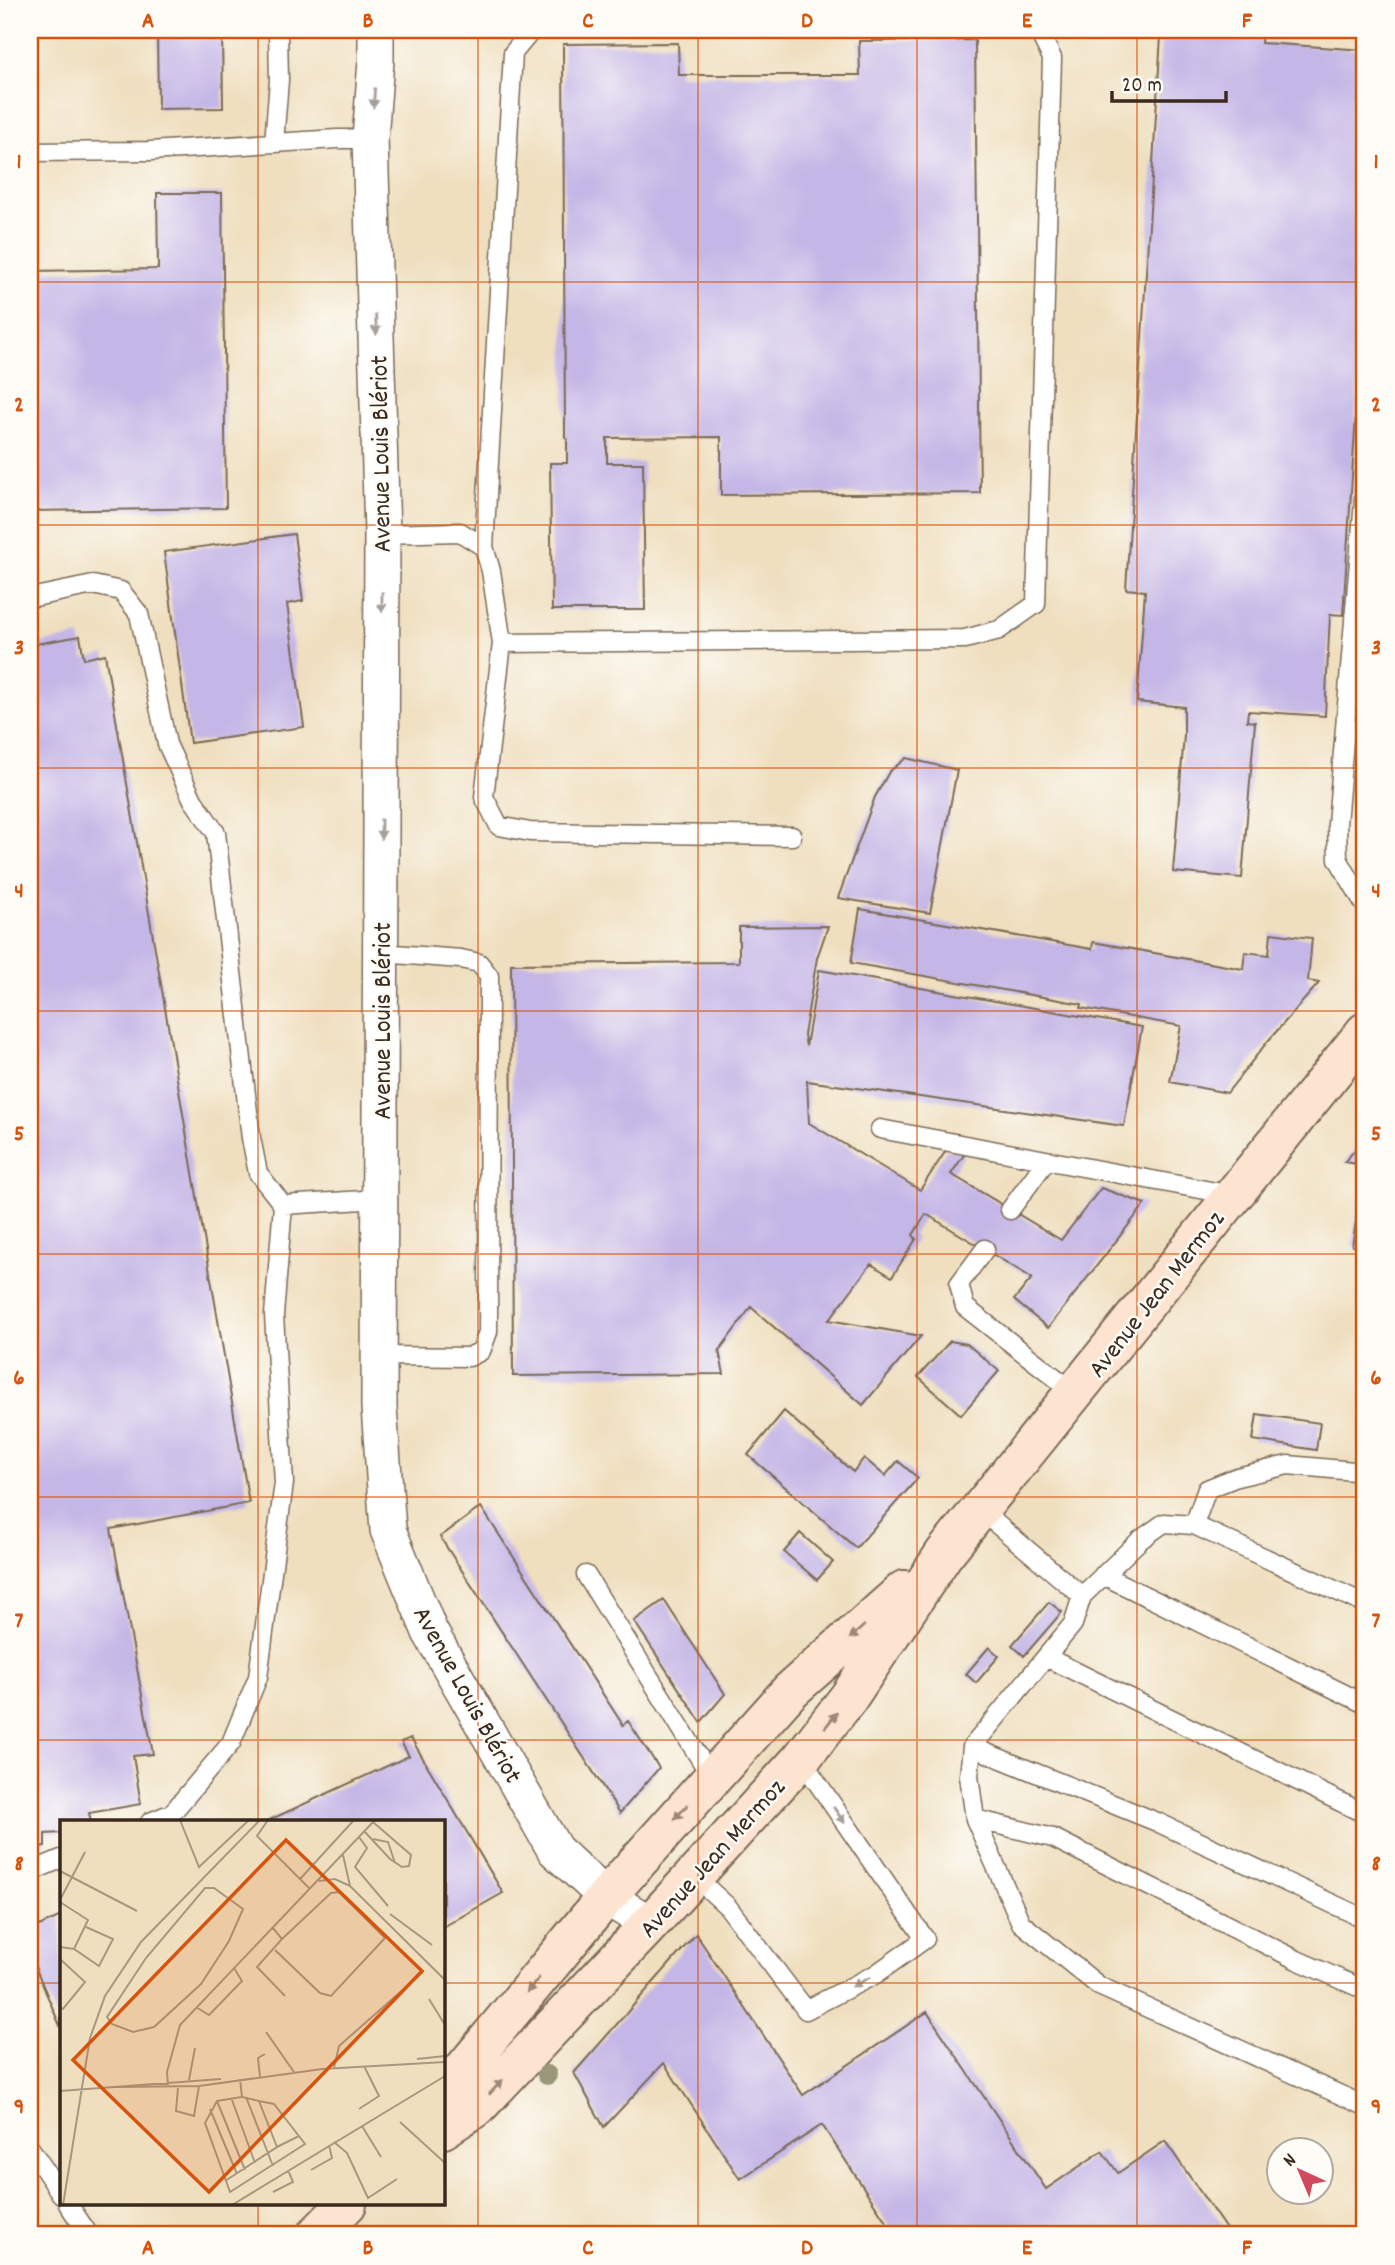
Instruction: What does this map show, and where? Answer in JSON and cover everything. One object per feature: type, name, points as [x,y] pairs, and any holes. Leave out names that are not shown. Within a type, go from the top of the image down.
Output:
[{"type":"main road","name":"Avenue Jean Mermoz","points":[[444,2128],[478,2106],[801,1759],[849,1697],[944,1554],[1365,1032]]},
{"type":"main road","name":"Avenue Jean Mermoz","points":[[444,2093],[606,1897],[790,1692],[944,1554]]},
{"type":"main road","points":[[317,2235],[345,2206]]},
{"type":"street","points":[[376,45],[396,30]]},
{"type":"street","name":"Avenue Louis Blériot","points":[[376,45],[370,139],[382,534],[379,1407],[388,1531],[430,1632],[555,1850],[606,1897],[650,1924]]},
{"type":"lane","points":[[274,143],[279,80],[278,30]]},
{"type":"lane","points":[[531,30],[513,53],[484,547],[491,571],[502,643],[484,797],[499,825],[530,832],[792,836]]},
{"type":"lane","points":[[502,643],[965,639],[999,630],[1036,604],[1052,58],[1038,30]]},
{"type":"lane","points":[[30,152],[150,151],[370,139]]},
{"type":"lane","points":[[1365,489],[1338,824],[1338,859],[1365,905]]},
{"type":"lane","points":[[382,534],[460,532],[484,547]]},
{"type":"lane","points":[[30,598],[93,585],[121,591],[139,614],[167,744],[193,800],[216,833],[251,1138],[258,1173],[283,1205],[274,1315],[284,1483],[258,1676],[231,1743],[172,1813],[155,1820]]},
{"type":"lane","points":[[380,1356],[469,1357],[481,1351],[488,1332],[489,976],[479,963],[461,959],[381,953]]},
{"type":"lane","points":[[880,1129],[1233,1195]]},
{"type":"lane","points":[[1010,1210],[1046,1161]]},
{"type":"lane","points":[[283,1205],[380,1199]]},
{"type":"lane","points":[[985,1250],[959,1284],[965,1307],[1075,1393]]},
{"type":"lane","points":[[1194,1525],[1207,1489],[1237,1477],[1288,1465],[1365,1472]]},
{"type":"lane","points":[[980,1510],[1082,1596]]},
{"type":"lane","points":[[1365,1604],[1194,1525],[1164,1522],[1140,1540],[1082,1596],[1073,1624],[972,1746],[970,1776],[975,1819],[1021,1923],[1100,1986],[1365,2106]]},
{"type":"lane","points":[[586,1575],[712,1778]]},
{"type":"lane","points":[[1103,1575],[1365,1704]]},
{"type":"lane","points":[[1046,1657],[1365,1814]]},
{"type":"lane","points":[[972,1746],[1157,1822],[1365,1919]]},
{"type":"lane","points":[[693,1875],[728,1907],[806,2010],[876,1974],[925,1939],[801,1759]]},
{"type":"lane","points":[[975,1819],[1053,1838],[1297,1960],[1365,1990]]},
{"type":"lane","points":[[30,1872],[60,1859]]},
{"type":"lane","points":[[30,2148],[60,2193]]},
{"type":"lane","points":[[69,2206],[89,2235]]},
{"type":"building","points":[[157,30],[222,30],[223,108],[158,109]]},
{"type":"building","points":[[1184,30],[1262,30],[1261,43],[1365,50],[1365,276],[1343,615],[1330,614],[1325,716],[1248,711],[1247,721],[1255,722],[1242,878],[1173,872],[1184,707],[1137,702],[1145,591],[1126,589],[1161,36],[1184,38]]},
{"type":"building","points":[[975,40],[980,493],[721,495],[721,437],[607,438],[607,463],[643,463],[645,610],[552,610],[550,463],[567,463],[563,44],[678,43],[679,75],[860,75],[859,41]]},
{"type":"building","points":[[157,193],[222,193],[226,508],[30,511],[30,271],[158,269]]},
{"type":"building","points":[[294,534],[303,601],[287,604],[304,727],[190,743],[164,552]]},
{"type":"building","points":[[80,636],[84,659],[105,654],[249,1503],[111,1529],[153,1754],[133,1756],[141,1804],[89,1813],[91,1820],[60,1820],[60,1833],[45,1834],[45,1846],[30,1848],[30,645]]},
{"type":"building","points":[[906,758],[957,770],[930,913],[838,898],[875,797],[889,772]]},
{"type":"building","points":[[860,909],[1092,949],[1093,942],[1243,969],[1245,952],[1269,955],[1271,933],[1312,938],[1308,981],[1319,983],[1227,1093],[1170,1082],[1181,1026],[1081,1008],[1082,1004],[851,963]]},
{"type":"building","points":[[828,926],[817,958],[804,1035],[806,1046],[819,970],[1142,1027],[1124,1126],[807,1081],[809,1123],[920,1190],[947,1149],[966,1152],[951,1174],[1061,1240],[1101,1188],[1145,1204],[1048,1328],[1014,1300],[1032,1278],[926,1214],[913,1235],[916,1239],[892,1277],[871,1264],[829,1320],[921,1336],[863,1405],[751,1307],[719,1351],[724,1374],[513,1376],[511,964],[739,962],[739,927]]},
{"type":"building","points":[[1365,1139],[1365,1165],[1344,1162]]},
{"type":"building","points":[[1365,1173],[1365,1248],[1352,1246]]},
{"type":"building","points":[[950,1341],[967,1344],[999,1371],[961,1415],[918,1377]]},
{"type":"building","points":[[784,1411],[853,1472],[864,1458],[885,1476],[898,1461],[918,1478],[856,1548],[748,1455]]},
{"type":"building","points":[[1257,1414],[1320,1423],[1316,1450],[1253,1440]]},
{"type":"building","points":[[481,1507],[623,1725],[628,1721],[659,1768],[620,1813],[440,1537]]},
{"type":"building","points":[[800,1533],[833,1562],[817,1580],[784,1552]]},
{"type":"building","points":[[664,1600],[725,1694],[701,1722],[634,1621]]},
{"type":"building","points":[[1049,1602],[1062,1612],[1024,1656],[1012,1645]]},
{"type":"building","points":[[989,1647],[999,1656],[976,1683],[966,1674]]},
{"type":"building","points":[[411,1738],[503,1893],[444,1926],[444,1820],[269,1820],[409,1756],[401,1742]]},
{"type":"building","points":[[60,1916],[60,2026],[30,1955],[30,1930]]},
{"type":"building","points":[[696,1934],[803,2095],[927,2012],[1046,2189],[1102,2151],[1118,2173],[1165,2141],[1230,2235],[895,2235],[822,2125],[740,2179],[664,2063],[604,2127],[574,2073]]}]
